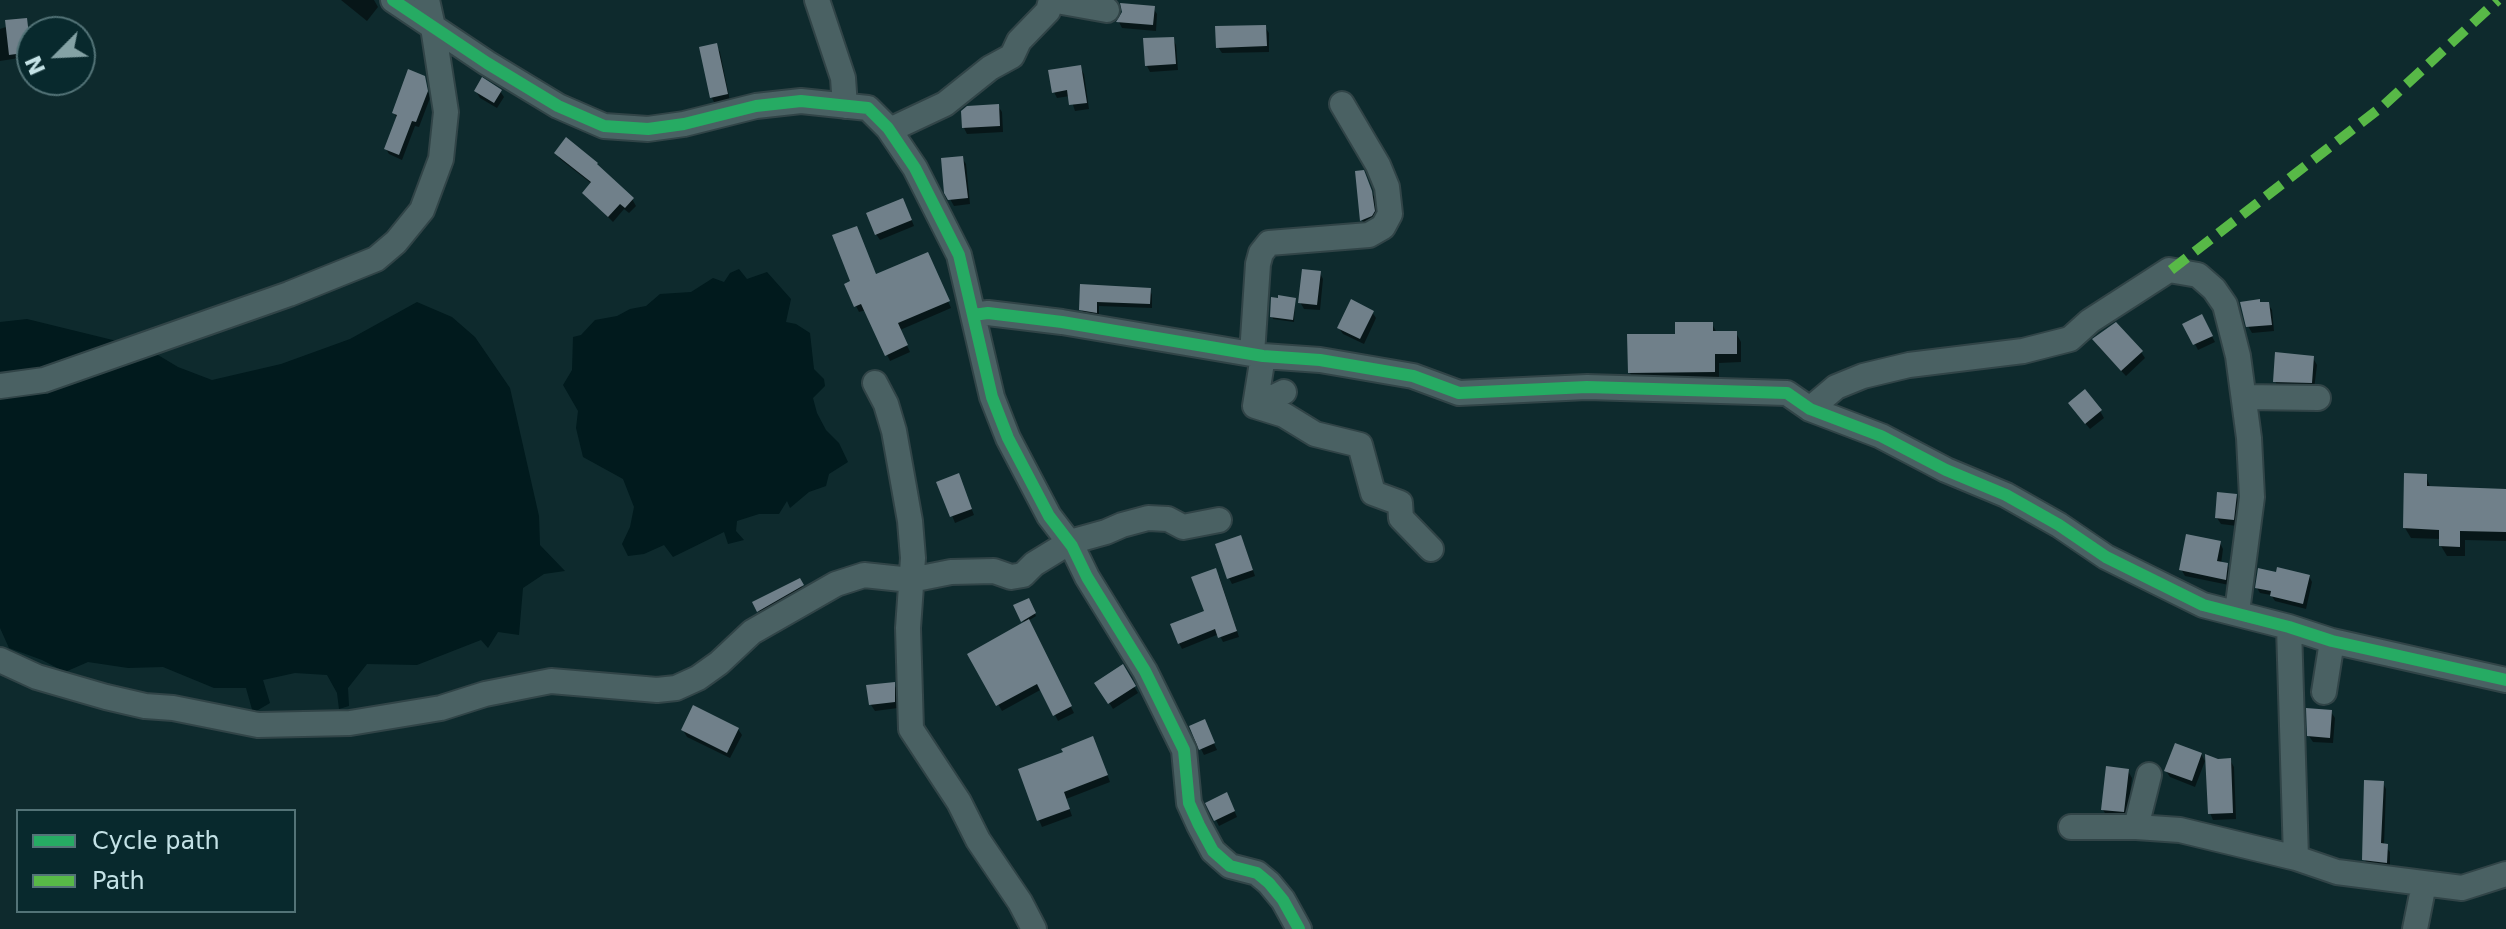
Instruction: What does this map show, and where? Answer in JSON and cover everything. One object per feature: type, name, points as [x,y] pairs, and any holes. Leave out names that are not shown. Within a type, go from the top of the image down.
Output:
[{"type":"street","points":[[393,0],[558,106],[604,126],[648,129],[684,124],[756,106],[801,101],[868,108],[888,128],[915,168],[959,255],[992,397],[1002,424],[1049,516],[1070,542],[1171,721],[1184,750],[1189,803],[1213,851],[1230,866],[1257,873],[1269,883],[1283,900],[1299,929]]},
{"type":"street","points":[[0,386],[44,380],[95,363],[334,277],[376,259],[386,250],[422,210],[441,159],[446,112],[427,0]]},
{"type":"street","points":[[817,0],[843,78],[845,106]]},
{"type":"street","points":[[888,128],[945,104],[990,68],[1012,56],[1019,41],[1048,11],[1051,0],[1107,10]]},
{"type":"street","points":[[1342,104],[1378,165],[1387,187],[1390,214],[1383,227],[1369,235],[1269,243],[1261,253],[1258,264],[1255,406],[1291,404],[1315,434],[1360,445],[1373,493],[1400,503],[1401,518],[1431,549]]},
{"type":"street","points":[[1810,409],[1836,387],[1863,376],[1909,365],[2023,351],[2070,339],[2090,321],[2169,270],[2198,275],[2214,289],[2225,305],[2245,397],[2252,497],[2237,612]]},
{"type":"street","points":[[973,315],[988,313],[1062,322],[1258,355],[1320,360],[1413,376],[1459,393],[1587,387],[1787,393],[1810,409],[1881,436],[1946,470],[2006,495],[2059,525],[2106,557],[2203,605],[2332,641],[2506,680]]},
{"type":"street","points":[[875,383],[886,404],[894,431],[906,489],[913,558],[908,628],[911,729],[959,802],[978,840],[1020,902],[1034,929]]},
{"type":"street","points":[[2245,397],[2318,398]]},
{"type":"street","points":[[0,660],[37,677],[145,706],[173,708],[258,725],[350,723],[441,708],[500,690],[551,681],[657,690],[676,688],[698,678],[719,663],[752,632],[836,584],[864,575],[911,580],[951,572],[994,571],[1011,577],[1023,575],[1034,564],[1070,542],[1148,518],[1168,519],[1183,527],[1219,520]]},
{"type":"street","points":[[2289,627],[2296,858]]},
{"type":"street","points":[[2324,692],[2332,641]]},
{"type":"street","points":[[2136,827],[2149,775]]},
{"type":"street","points":[[2071,827],[2180,830],[2296,858],[2337,872],[2424,884],[2462,888],[2506,874]]},
{"type":"street","points":[[2415,929],[2424,884]]},
{"type":"water","points":[[739,269],[747,279],[767,272],[791,299],[786,322],[810,333],[814,369],[824,379],[825,386],[813,398],[817,413],[826,430],[839,443],[848,462],[829,474],[826,486],[809,492],[790,508],[787,501],[779,514],[759,514],[737,521],[736,531],[744,540],[728,544],[724,532],[673,557],[664,545],[644,554],[628,556],[622,544],[634,507],[623,479],[583,457],[576,428],[578,411],[563,385],[572,370],[573,337],[581,335],[595,320],[646,306],[660,294],[691,292],[713,278],[724,282],[730,273]]},
{"type":"water","points":[[417,302],[452,317],[475,337],[510,388],[539,516],[540,545],[565,571],[544,574],[523,588],[519,635],[498,632],[488,648],[481,640],[417,665],[367,664],[348,688],[349,706],[339,709],[337,693],[327,675],[295,673],[263,680],[270,703],[253,713],[246,688],[214,688],[163,667],[128,668],[88,662],[65,672],[9,648],[0,628],[0,322],[27,319],[125,343],[153,352],[178,367],[212,380],[281,364],[350,339]]},
{"type":"building","points":[[1120,3],[1155,6],[1153,25],[1116,22],[1122,12]]},
{"type":"building","points":[[16,19],[16,54],[9,55],[5,20]]},
{"type":"building","points":[[1266,25],[1267,46],[1216,48],[1215,26]]},
{"type":"building","points":[[1174,37],[1176,64],[1145,66],[1143,38]]},
{"type":"building","points":[[717,43],[728,94],[710,98],[699,47]]},
{"type":"building","points":[[1081,65],[1087,103],[1069,105],[1067,90],[1052,93],[1048,70]]},
{"type":"building","points":[[408,69],[425,76],[428,91],[399,155],[384,149],[397,115],[392,113]]},
{"type":"building","points":[[482,77],[502,90],[494,103],[474,91]]},
{"type":"building","points":[[999,104],[1000,126],[962,128],[961,111],[967,106]]},
{"type":"building","points":[[566,137],[634,198],[625,208],[620,204],[608,217],[582,193],[591,182],[554,153]]},
{"type":"building","points":[[963,156],[968,198],[948,200],[944,193],[941,158]]},
{"type":"building","points":[[1364,170],[1375,211],[1372,216],[1360,221],[1355,171]]},
{"type":"building","points":[[903,198],[912,220],[875,235],[866,213]]},
{"type":"building","points":[[857,226],[876,274],[928,252],[950,301],[898,323],[908,345],[885,356],[861,304],[854,307],[844,284],[850,281],[832,235]]},
{"type":"building","points":[[1302,269],[1321,271],[1317,305],[1298,303]]},
{"type":"building","points":[[1080,284],[1151,288],[1150,304],[1097,302],[1097,313],[1079,310]]},
{"type":"building","points":[[1278,295],[1296,298],[1293,320],[1270,317],[1271,297],[1278,298]]},
{"type":"building","points":[[1351,299],[1374,311],[1360,339],[1337,328]]},
{"type":"building","points":[[2260,299],[2260,302],[2269,302],[2272,325],[2246,327],[2240,302]]},
{"type":"building","points":[[2202,314],[2213,336],[2193,345],[2182,324]]},
{"type":"building","points":[[1675,322],[1713,322],[1713,331],[1737,331],[1737,354],[1715,354],[1715,372],[1628,373],[1627,334],[1675,334]]},
{"type":"building","points":[[2116,322],[2143,351],[2121,371],[2092,339]]},
{"type":"building","points":[[2275,352],[2314,356],[2312,383],[2273,382]]},
{"type":"building","points":[[2085,389],[2102,410],[2085,424],[2068,403]]},
{"type":"building","points":[[959,473],[972,509],[950,517],[936,482]]},
{"type":"building","points":[[2404,473],[2427,474],[2427,486],[2506,489],[2506,532],[2460,531],[2460,547],[2439,546],[2439,530],[2403,528]]},
{"type":"building","points":[[2217,492],[2237,494],[2234,520],[2215,518]]},
{"type":"building","points":[[2186,534],[2221,541],[2217,561],[2228,563],[2226,580],[2179,570]]},
{"type":"building","points":[[1241,535],[1253,570],[1227,579],[1215,544]]},
{"type":"building","points":[[2277,567],[2310,575],[2303,604],[2270,596],[2271,591],[2255,588],[2258,568],[2276,572]]},
{"type":"building","points":[[1216,568],[1237,631],[1218,638],[1215,629],[1178,644],[1170,624],[1204,611],[1191,577]]},
{"type":"building","points":[[800,578],[804,585],[757,612],[752,602]]},
{"type":"building","points":[[1029,598],[1036,613],[1021,622],[1013,605]]},
{"type":"building","points":[[1029,619],[1072,706],[1053,716],[1037,684],[996,706],[967,654]]},
{"type":"building","points":[[1123,664],[1136,686],[1108,704],[1094,683]]},
{"type":"building","points":[[895,682],[895,702],[869,705],[866,685]]},
{"type":"building","points":[[693,705],[739,728],[727,753],[681,730]]},
{"type":"building","points":[[2306,708],[2332,710],[2330,738],[2307,736]]},
{"type":"building","points":[[1205,719],[1215,743],[1199,750],[1189,726]]},
{"type":"building","points":[[1093,736],[1108,775],[1064,792],[1070,809],[1037,821],[1018,769],[1063,752],[1061,749]]},
{"type":"building","points":[[2175,743],[2202,753],[2192,781],[2164,771]]},
{"type":"building","points":[[2205,754],[2218,759],[2231,758],[2233,813],[2208,814]]},
{"type":"building","points":[[2106,766],[2129,769],[2124,812],[2101,810]]},
{"type":"building","points":[[2364,780],[2384,781],[2381,843],[2388,844],[2387,863],[2362,860]]},
{"type":"building","points":[[1227,792],[1235,811],[1214,821],[1205,803]]},
{"type":"marked path","points":[[2171,270],[2384,105],[2498,0]]},
{"type":"cycle path","points":[[393,0],[558,106],[604,126],[648,129],[684,124],[756,106],[801,101],[868,108],[888,128],[915,168],[959,255],[992,397],[1008,438],[1049,516],[1072,546],[1087,577],[1145,671],[1184,750],[1189,803],[1199,825],[1213,851],[1230,866],[1257,873],[1269,883],[1283,900],[1299,929]]},
{"type":"cycle path","points":[[973,315],[988,313],[1062,322],[1263,356],[1320,360],[1413,376],[1459,393],[1587,387],[1787,393],[1810,409],[1881,436],[1946,470],[2006,495],[2059,525],[2106,557],[2203,605],[2332,641],[2506,680]]}]
